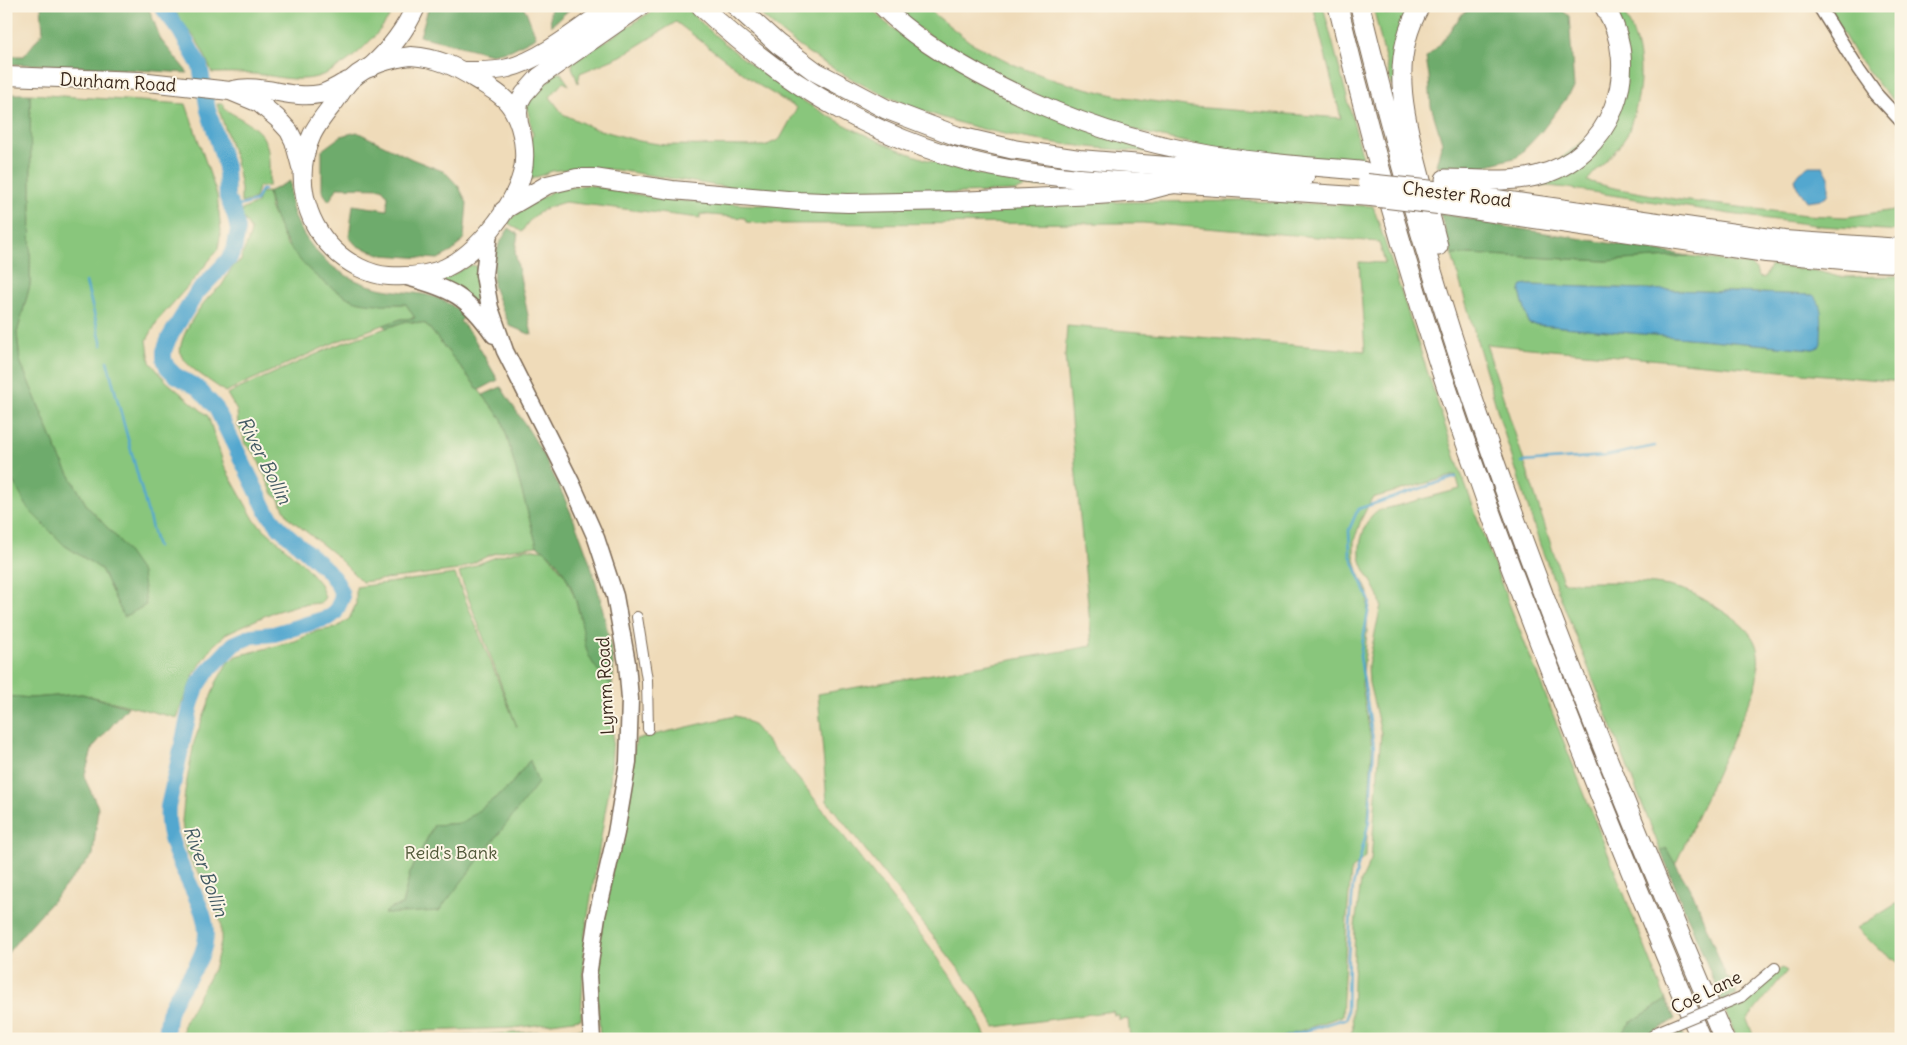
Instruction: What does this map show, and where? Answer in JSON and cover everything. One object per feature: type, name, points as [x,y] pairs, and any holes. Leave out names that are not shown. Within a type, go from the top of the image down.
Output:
[{"type":"highway","points":[[371,67],[391,48],[401,35],[416,6]]},
{"type":"highway","points":[[465,71],[500,70],[526,62],[540,55],[612,6]]},
{"type":"highway","points":[[352,79],[311,136],[305,154],[303,178],[309,212],[320,234],[333,249],[349,262],[386,276],[407,277],[434,272],[453,264],[471,251],[489,232],[504,210],[521,175],[524,147],[518,113],[519,104],[524,94],[539,77],[641,6]]},
{"type":"highway","points":[[701,6],[731,35],[806,90],[845,113],[883,132],[919,146],[1006,169],[1096,180],[1172,184]]},
{"type":"highway","points":[[736,6],[778,44],[816,72],[886,110],[957,136],[1012,149]]},
{"type":"highway","points":[[882,6],[915,34],[967,68],[1034,102],[1100,128],[1136,139],[1206,154],[1367,184],[1437,188],[1536,176],[1564,164],[1589,146],[1606,125],[1621,85],[1622,71],[1619,41],[1610,16],[1604,6]]},
{"type":"highway","points":[[1338,6],[1403,246],[1452,403],[1480,485],[1538,641],[1626,860],[1701,1039]]},
{"type":"highway","points":[[1360,6],[1389,119],[1475,407],[1513,512],[1595,725],[1724,1039]]},
{"type":"highway","points":[[1420,6],[1406,35],[1403,50],[1401,69],[1405,118],[1444,271],[1513,512]]},
{"type":"highway","name":"Dunham Road","points":[[6,76],[139,81],[228,90],[243,88],[297,96],[323,94],[371,67],[394,58],[411,56],[438,61],[465,71]]},
{"type":"highway","points":[[465,71],[501,95],[514,112],[519,124]]},
{"type":"highway","name":"Dunham Road","points":[[228,90],[267,109],[289,131],[300,157],[303,178]]},
{"type":"highway","name":"Chester Road","points":[[1012,149],[1079,159],[1367,184],[1437,188],[1784,240],[1901,248]]},
{"type":"highway","name":"Chester Road","points":[[504,210],[547,185],[577,178],[594,178],[672,190],[799,201],[848,203],[1106,195],[1142,192],[1172,184],[1367,184]]},
{"type":"highway","name":"Chester Road","points":[[1437,188],[1766,253],[1865,262],[1901,263]]},
{"type":"main road","name":"Lymm Road","points":[[489,232],[485,264],[485,284],[490,308],[505,351],[571,482],[596,538],[615,596],[627,663],[630,699],[628,762],[616,833],[598,907],[588,976],[592,1039]]},
{"type":"main road","name":"Lymm Road","points":[[407,277],[445,288],[461,297],[477,311],[505,351]]},
{"type":"street","points":[[1819,6],[1859,70],[1876,94],[1901,122]]},
{"type":"street","points":[[637,617],[647,680],[648,729]]},
{"type":"street","name":"Coe Lane","points":[[1648,1039],[1659,1032],[1741,997],[1775,968]]},
{"type":"green space","points":[[41,6],[148,6],[161,40],[188,73],[6,64],[6,56],[24,56],[43,32]]},
{"type":"green space","points":[[173,6],[396,6],[380,30],[344,64],[316,77],[297,79],[244,73],[212,73],[205,56]]},
{"type":"green space","points":[[429,6],[522,6],[526,11],[536,37],[511,50],[492,54],[420,36]]},
{"type":"green space","points":[[552,6],[573,6],[551,26],[550,12]]},
{"type":"green space","points":[[660,6],[684,6],[742,58],[774,81],[807,103],[878,141],[951,167],[1044,185],[1044,187],[1027,187],[1016,191],[877,196],[802,194],[725,187],[617,170],[582,167],[552,171],[527,181],[531,138],[533,135],[527,106],[534,95],[556,73],[561,73],[569,85],[563,82],[550,97],[563,114],[593,128],[639,141],[665,145],[765,146],[780,139],[797,108],[760,86],[676,22],[621,56],[580,73],[578,83],[572,67],[573,62]]},
{"type":"green space","points":[[751,6],[869,6],[886,23],[910,40],[1154,150],[1153,152],[1106,149],[1017,137],[933,114],[892,98],[851,78],[810,54]]},
{"type":"green space","points":[[893,6],[924,6],[970,42],[1015,65],[1057,81],[1118,96],[1192,107],[1341,118],[1313,6],[1323,6],[1364,162],[1243,152],[1195,144],[1117,125],[1064,106],[988,71],[927,34]]},
{"type":"green space","points":[[1373,6],[1383,6],[1385,14],[1404,13],[1408,6],[1412,6],[1395,85],[1391,84]]},
{"type":"green space","points":[[1477,6],[1557,6],[1569,16],[1574,88],[1541,132],[1517,157],[1481,167],[1439,166],[1436,165],[1442,142],[1431,106],[1426,58],[1440,44],[1463,13]]},
{"type":"green space","points":[[1610,6],[1620,6],[1633,32],[1639,60],[1639,88],[1637,102],[1627,135],[1618,148],[1587,181],[1680,200],[1806,215],[1846,217],[1901,209],[1901,231],[1822,226],[1529,184],[1618,113]]},
{"type":"green space","points":[[1827,6],[1901,6],[1901,108],[1879,85],[1855,54]]},
{"type":"green space","points":[[6,94],[30,94],[30,285],[17,333],[20,361],[60,458],[87,506],[119,540],[142,573],[146,605],[124,617],[101,569],[64,545],[29,510],[10,476],[6,452]]},
{"type":"green space","points":[[30,94],[186,104],[217,195],[221,231],[218,249],[158,320],[147,340],[150,362],[167,382],[208,416],[225,468],[255,521],[303,564],[320,584],[325,597],[321,603],[298,605],[271,613],[227,633],[213,646],[194,674],[177,718],[82,694],[31,698],[6,696],[6,452],[10,476],[64,545],[101,569],[124,617],[119,540],[87,506],[60,458],[20,361],[17,333],[30,285]]},
{"type":"green space","points":[[217,104],[224,104],[224,109],[250,124],[258,131],[267,146],[269,186],[258,187],[255,199],[241,203],[241,189],[236,161]]},
{"type":"green space","points":[[357,132],[412,159],[445,172],[459,187],[467,203],[464,238],[453,251],[438,259],[383,255],[357,246],[349,237],[353,205],[387,210],[388,196],[382,188],[338,187],[329,201],[322,191],[322,150],[341,136]]},
{"type":"green space","points":[[290,181],[292,208],[299,226],[307,240],[328,263],[354,280],[384,289],[436,297],[455,307],[466,316],[460,321],[472,335],[498,380],[479,390],[426,324],[406,321],[386,328],[384,325],[401,319],[415,318],[406,304],[377,304],[356,301],[332,288],[308,269],[282,234],[271,207],[268,192]]},
{"type":"green space","points":[[587,185],[668,200],[756,205],[1250,201],[1373,206],[1456,459],[1499,578],[1666,1000],[1630,1023],[1617,1039],[1348,1039],[1353,1029],[1355,926],[1361,881],[1371,860],[1381,733],[1369,683],[1368,666],[1381,605],[1378,594],[1362,563],[1360,543],[1368,522],[1377,511],[1460,489],[1456,475],[1372,498],[1361,520],[1354,541],[1354,555],[1358,571],[1368,592],[1367,631],[1362,684],[1372,748],[1366,856],[1351,871],[1342,1016],[1277,1039],[1130,1039],[1128,1019],[1119,1020],[1119,1015],[1114,1015],[1113,1011],[995,1027],[978,995],[962,973],[827,801],[818,694],[1092,646],[1065,356],[1067,326],[1365,351],[1359,262],[1385,263],[1379,242],[1143,223],[768,224],[746,222],[745,218],[700,214],[700,218],[565,202],[540,212],[530,220],[522,232],[508,223],[515,215],[554,190]]},
{"type":"green space","points":[[268,192],[270,207],[287,245],[394,304],[406,304],[415,318],[401,319],[338,341],[225,392],[188,365],[181,355],[180,349],[185,332],[201,307],[222,285],[232,268],[241,261],[251,230],[242,216],[242,210],[257,203],[260,193]]},
{"type":"green space","points":[[1440,213],[1496,225],[1689,256],[1606,261],[1470,254],[1452,255]]},
{"type":"green space","points":[[509,228],[518,234],[515,252],[532,335],[510,326],[493,286],[494,265],[499,244]]},
{"type":"green space","points":[[1470,254],[1606,261],[1689,256],[1750,265],[1756,270],[1758,277],[1764,278],[1770,266],[1817,271],[1839,277],[1901,276],[1901,382],[1486,344],[1563,582],[1653,584],[1687,591],[1736,620],[1745,628],[1756,644],[1758,663],[1755,689],[1675,865],[1666,848],[1661,852],[1540,545],[1501,423],[1452,255]],"holes":[[[1529,285],[1813,295],[1819,347],[1813,349],[1529,324],[1520,292],[1521,287]]]},
{"type":"green space","points":[[470,265],[476,266],[482,308],[443,282]]},
{"type":"green space","points":[[406,321],[426,324],[502,419],[537,546],[506,550],[490,555],[458,570],[362,582],[333,553],[289,518],[278,498],[273,494],[256,455],[245,444],[238,426],[237,411],[227,394],[337,345]]},
{"type":"green space","points":[[501,387],[545,458],[582,539],[596,581],[609,640],[613,663],[612,686],[597,669],[588,654],[576,600],[567,578],[554,559],[537,546],[502,419],[483,395]]},
{"type":"green space","points":[[525,549],[545,550],[565,575],[574,595],[600,672],[612,686],[613,734],[610,783],[585,934],[581,1019],[514,1028],[392,1032],[374,1039],[182,1039],[184,1023],[215,966],[221,942],[221,923],[209,885],[194,867],[185,847],[182,821],[185,791],[194,742],[216,683],[228,662],[237,656],[295,641],[317,631],[336,628],[349,619],[356,604],[356,587],[455,574],[517,727],[459,573],[475,565]],"holes":[[[529,761],[439,911],[389,909],[402,905],[410,873],[434,825],[462,823],[508,788]]]},
{"type":"green space","points":[[82,694],[128,707],[93,747],[84,777],[98,807],[93,855],[6,955],[6,696],[31,698]]},
{"type":"green space","points":[[735,716],[743,718],[754,726],[806,788],[931,948],[975,1012],[987,1039],[600,1039],[596,976],[601,930],[636,739]]},
{"type":"green space","name":"Reid's Bank","points":[[530,760],[538,783],[439,911],[384,914],[389,909],[402,905],[410,873],[434,825],[462,823],[508,788]]},
{"type":"green space","points":[[1666,848],[1694,896],[1726,976],[1731,979],[1737,994],[1722,1001],[1661,852]]},
{"type":"green space","points":[[1901,901],[1901,964],[1878,949],[1857,928]]},
{"type":"green space","points":[[1782,968],[1787,971],[1747,1020],[1755,1039],[1737,1039],[1724,1008],[1764,983]]},
{"type":"green space","points":[[1666,1000],[1675,1019],[1643,1039],[1617,1039],[1630,1023]]},
{"type":"green space","points":[[1679,1027],[1684,1039],[1652,1039]]},
{"type":"green space","points":[[583,1029],[584,1039],[411,1039]]},
{"type":"water","points":[[1809,166],[1823,166],[1829,177],[1829,194],[1822,199],[1807,201],[1797,187],[1795,179],[1800,172]]},
{"type":"water","points":[[1521,286],[1813,295],[1817,299],[1821,310],[1821,343],[1819,347],[1813,349],[1529,324],[1520,292]]},
{"type":"waterway","name":"River Bollin","points":[[161,6],[180,31],[200,66],[208,110],[226,167],[227,197],[235,216],[238,230],[234,250],[229,259],[196,294],[169,338],[164,351],[164,359],[167,367],[175,375],[198,388],[216,408],[267,512],[280,528],[327,570],[337,583],[342,598],[335,613],[330,617],[274,634],[252,636],[234,644],[207,672],[197,687],[191,705],[168,807],[168,818],[171,840],[200,907],[206,933],[205,943],[198,962],[170,1009],[166,1039]]},
{"type":"waterway","points":[[232,208],[256,201],[261,190],[264,190]]},
{"type":"waterway","points":[[86,282],[102,345]]},
{"type":"waterway","points":[[107,361],[157,547]]},
{"type":"waterway","points":[[1522,462],[1605,456],[1655,446]]},
{"type":"waterway","points":[[1280,1039],[1347,1018],[1348,955],[1353,886],[1369,822],[1374,747],[1360,656],[1370,602],[1350,554],[1349,530],[1358,509],[1456,477]]}]
